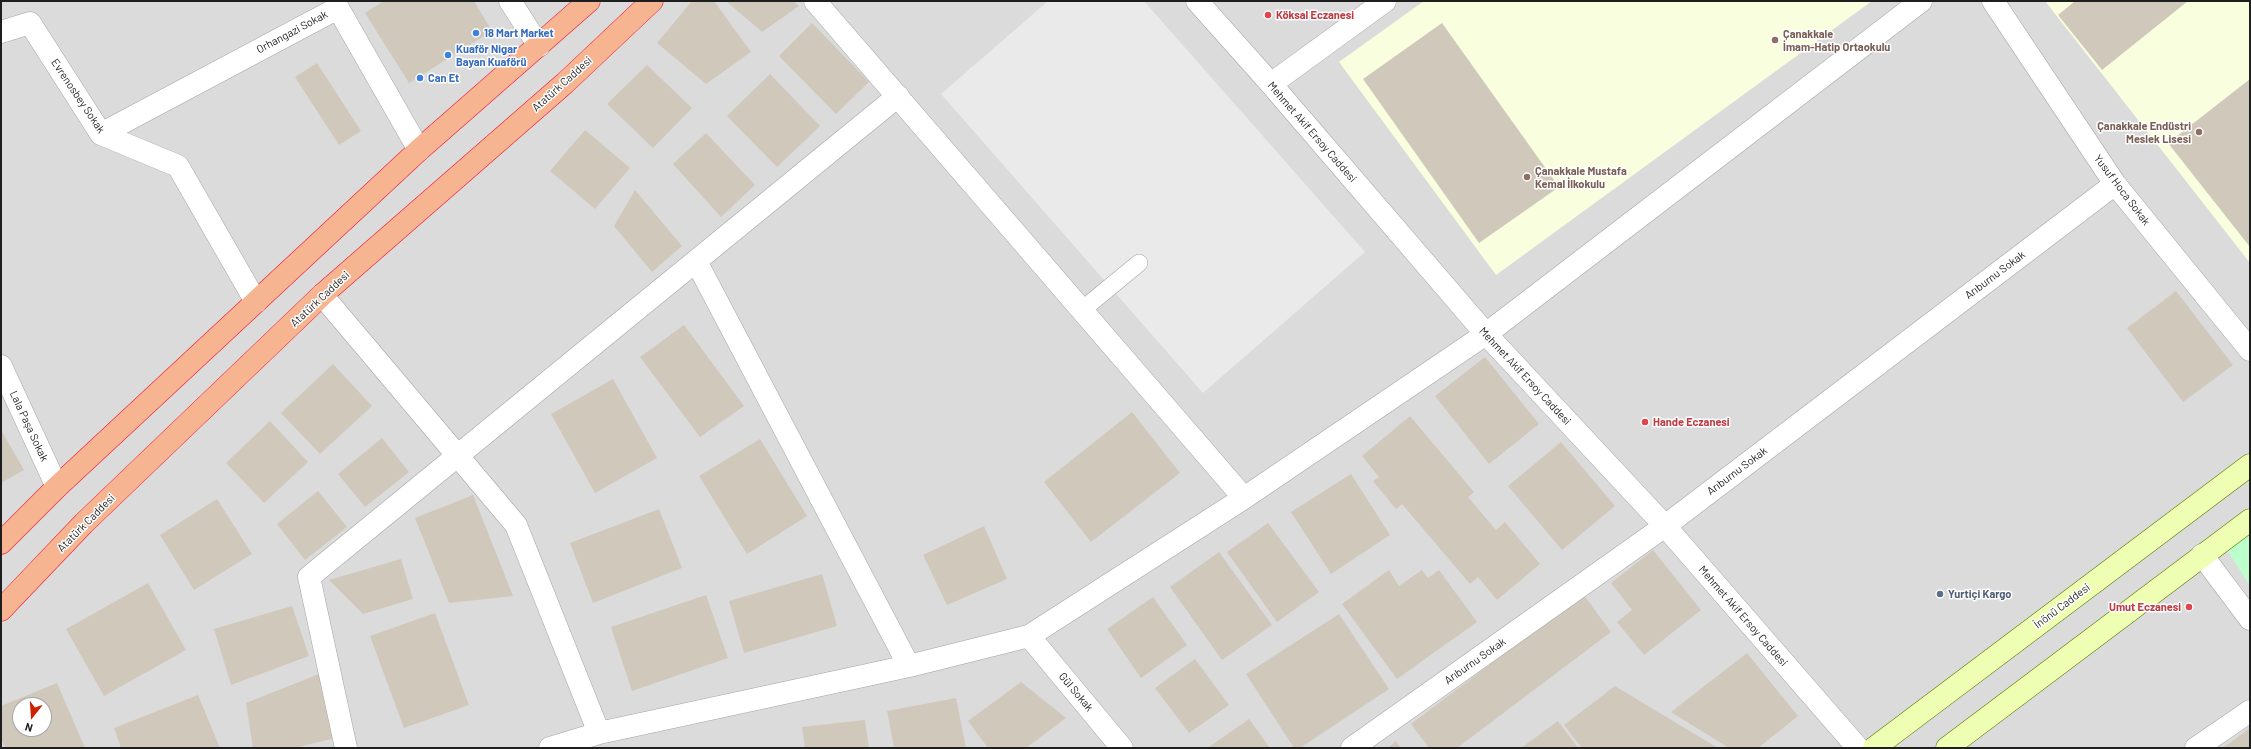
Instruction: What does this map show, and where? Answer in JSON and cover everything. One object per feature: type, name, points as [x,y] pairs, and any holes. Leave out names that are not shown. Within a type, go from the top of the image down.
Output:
[{"type":"highway","points":[[1,543],[57,487],[419,150],[589,1]]},
{"type":"highway","name":"Atatürk Caddesi","points":[[1,610],[84,523],[322,295],[564,83],[652,1]]},
{"type":"main road","name":"İnönü Caddesi","points":[[1874,748],[2250,464]]},
{"type":"main road","points":[[1947,748],[2250,520]]},
{"type":"street","points":[[510,1],[539,46]]},
{"type":"street","points":[[815,1],[1244,498]]},
{"type":"street","name":"Mehmet Akif Ersoy Caddesi","points":[[1197,1],[1271,84],[1486,334],[1665,526],[1858,748]]},
{"type":"street","points":[[1271,84],[1384,1]]},
{"type":"street","points":[[550,748],[599,733],[909,666],[1029,636],[1244,498],[1486,334],[1921,1]]},
{"type":"street","name":"Yusuf Hoca Sokak","points":[[1993,1],[2115,184],[2250,350]]},
{"type":"street","name":"Orhangazi Sokak","points":[[101,134],[338,8],[419,150]]},
{"type":"street","name":"Evrenosbey Sokak","points":[[1,32],[30,23],[101,134],[178,166],[256,302]]},
{"type":"street","points":[[346,748],[309,577],[898,96]]},
{"type":"street","name":"Arıburnu Sokak","points":[[1352,748],[1665,526],[2115,184]]},
{"type":"street","points":[[696,261],[909,666]]},
{"type":"street","points":[[322,295],[516,525],[599,733]]},
{"type":"street","name":"Lala Paşa Sokak","points":[[1,366],[57,487]]},
{"type":"street","points":[[2202,555],[2250,618]]},
{"type":"street","name":"Gül Sokak","points":[[1029,636],[1122,748]]},
{"type":"street","points":[[2196,748],[2250,711]]},
{"type":"lane","points":[[1082,310],[1139,263]]},
{"type":"shaded area","points":[[1,1],[2250,1],[2250,748],[1,748]]},
{"type":"shaded area","points":[[1048,1],[1144,1],[1365,252],[1203,393],[941,94]]},
{"type":"shaded area","name":"Çanakkale Mustafa Kemal İlkokulu","points":[[1424,1],[1872,1],[1496,275],[1339,62]]},
{"type":"shaded area","name":"Çanakkale Endüstri Meslek Lisesi","points":[[2045,1],[2250,1],[2250,263]]},
{"type":"green space","points":[[2250,532],[2250,586],[2227,550]]},
{"type":"building","points":[[384,1],[474,1],[492,31],[409,83],[365,13]]},
{"type":"building","points":[[692,1],[714,1],[751,52],[706,84],[657,43]]},
{"type":"building","points":[[726,1],[793,1],[799,6],[762,32]]},
{"type":"building","points":[[2075,1],[2188,1],[2102,70],[2058,15]]},
{"type":"building","points":[[812,23],[869,82],[836,114],[779,56]]},
{"type":"building","points":[[1442,23],[1559,187],[1479,243],[1363,79]]},
{"type":"building","points":[[317,63],[361,131],[339,145],[295,77]]},
{"type":"building","points":[[647,65],[692,108],[653,148],[607,104]]},
{"type":"building","points":[[770,74],[820,126],[777,167],[727,116]]},
{"type":"building","points":[[2250,79],[2250,247],[2168,143]]},
{"type":"building","points":[[585,130],[630,168],[595,209],[550,171]]},
{"type":"building","points":[[706,133],[755,185],[721,217],[673,164]]},
{"type":"building","points":[[635,190],[682,246],[652,272],[614,226]]},
{"type":"building","points":[[2176,291],[2233,365],[2183,402],[2127,328]]},
{"type":"building","points":[[684,325],[744,406],[700,437],[640,357]]},
{"type":"building","points":[[1485,357],[1539,424],[1489,464],[1435,396]]},
{"type":"building","points":[[333,364],[372,406],[320,454],[281,413]]},
{"type":"building","points":[[613,379],[657,458],[595,493],[551,414]]},
{"type":"building","points":[[1132,412],[1180,473],[1091,542],[1044,482]]},
{"type":"building","points":[[1410,416],[1474,492],[1468,497],[1496,530],[1505,522],[1540,564],[1497,600],[1478,577],[1470,584],[1402,504],[1396,509],[1373,481],[1379,477],[1362,456]]},
{"type":"building","points":[[270,421],[308,462],[264,503],[226,463]]},
{"type":"building","points":[[1,430],[24,470],[1,483]]},
{"type":"building","points":[[382,438],[409,472],[365,507],[338,474]]},
{"type":"building","points":[[760,439],[807,516],[747,554],[699,476]]},
{"type":"building","points":[[1561,442],[1615,506],[1562,550],[1508,486]]},
{"type":"building","points":[[1351,474],[1390,535],[1331,574],[1291,512]]},
{"type":"building","points":[[318,491],[347,527],[305,560],[277,524]]},
{"type":"building","points":[[473,495],[513,596],[449,603],[415,518]]},
{"type":"building","points":[[217,499],[252,554],[194,590],[160,535]]},
{"type":"building","points":[[659,509],[682,568],[593,603],[570,543]]},
{"type":"building","points":[[1268,523],[1319,592],[1277,622],[1227,552]]},
{"type":"building","points":[[984,526],[1007,579],[947,605],[923,555]]},
{"type":"building","points":[[1653,550],[1701,610],[1644,655],[1617,622],[1632,610],[1611,583]]},
{"type":"building","points":[[1219,552],[1272,625],[1222,660],[1170,587]]},
{"type":"building","points":[[401,559],[413,599],[363,614],[329,580]]},
{"type":"building","points":[[1389,570],[1399,586],[1422,570],[1428,578],[1439,570],[1477,622],[1397,679],[1342,604]]},
{"type":"building","points":[[822,574],[837,626],[744,653],[729,601]]},
{"type":"building","points":[[148,583],[186,650],[104,696],[66,629]]},
{"type":"building","points":[[1583,594],[1611,632],[1457,748],[1429,748],[1411,724]]},
{"type":"building","points":[[706,595],[728,658],[632,691],[611,627]]},
{"type":"building","points":[[1153,597],[1187,645],[1141,678],[1107,629]]},
{"type":"building","points":[[292,606],[309,656],[231,685],[214,629]]},
{"type":"building","points":[[435,613],[469,705],[404,728],[370,636]]},
{"type":"building","points":[[1339,614],[1389,689],[1300,748],[1294,748],[1246,674]]},
{"type":"building","points":[[1747,653],[1798,716],[1758,748],[1729,748],[1671,712]]},
{"type":"building","points":[[1195,659],[1229,705],[1189,733],[1155,688]]},
{"type":"building","points":[[319,674],[335,738],[295,748],[253,748],[246,703]]},
{"type":"building","points":[[1021,682],[1066,718],[1026,748],[988,748],[968,721]]},
{"type":"building","points":[[57,683],[85,748],[5,748],[1,738],[1,706],[12,701],[12,737],[52,737],[52,697],[23,697]]},
{"type":"building","points":[[1615,686],[1718,748],[1582,748],[1564,725]]},
{"type":"building","points":[[198,695],[220,748],[121,748],[114,728]]},
{"type":"building","points":[[956,698],[966,748],[894,748],[887,711]]},
{"type":"building","points":[[1249,719],[1270,748],[1209,747]]},
{"type":"building","points":[[865,720],[869,748],[805,748],[802,727]]},
{"type":"building","points":[[1558,721],[1578,748],[1521,748]]},
{"type":"building","points":[[2250,728],[2250,748],[2223,748]]},
{"type":"building","points":[[1396,741],[1401,748],[1388,748]]},
{"type":"place","name":"Köksal Eczanesi","points":[[1268,15]]},
{"type":"place","name":"18 Mart Market","points":[[476,33]]},
{"type":"place","name":"Çanakkale İmam-Hatip Ortaokulu","points":[[1775,40]]},
{"type":"place","name":"Kuaför Nigar Bayan Kuaförü","points":[[448,55]]},
{"type":"place","name":"Can Et","points":[[420,78]]},
{"type":"place","name":"Çanakkale Endüstri Meslek Lisesi","points":[[2199,132]]},
{"type":"place","name":"Çanakkale Mustafa Kemal İlkokulu","points":[[1527,177]]},
{"type":"place","name":"Hande Eczanesi","points":[[1645,422]]},
{"type":"place","name":"Yurtiçi Kargo","points":[[1940,594]]},
{"type":"place","name":"Umut Eczanesi","points":[[2189,607]]}]
